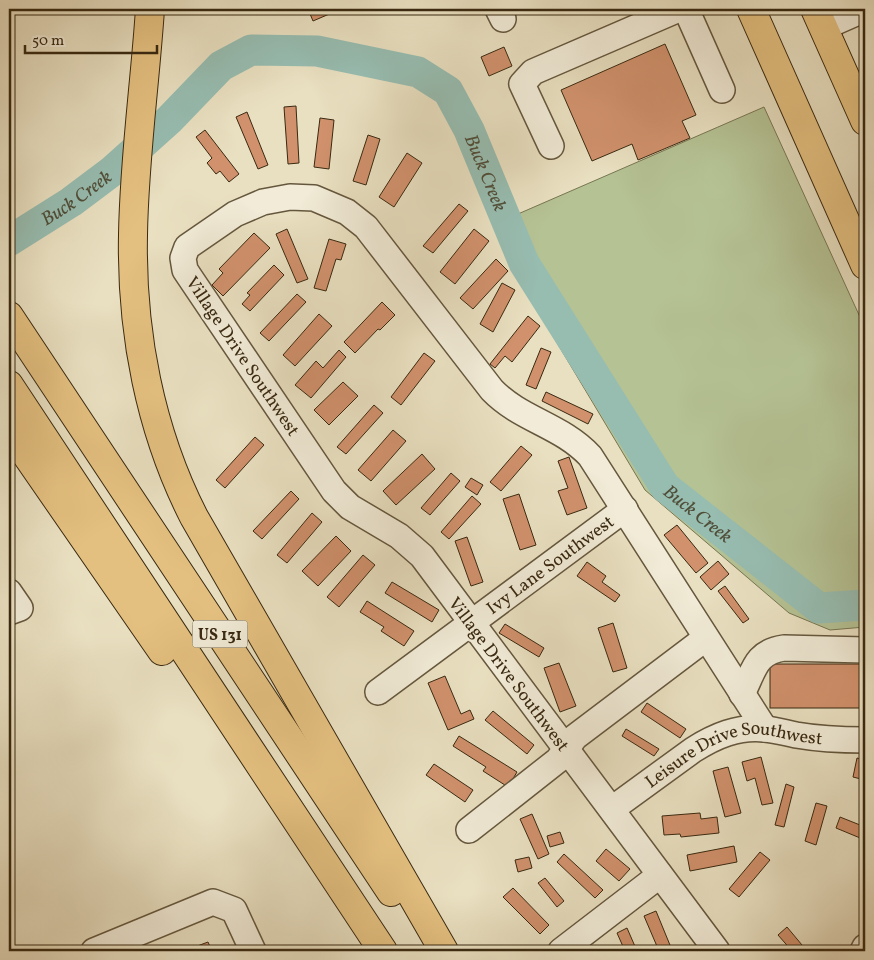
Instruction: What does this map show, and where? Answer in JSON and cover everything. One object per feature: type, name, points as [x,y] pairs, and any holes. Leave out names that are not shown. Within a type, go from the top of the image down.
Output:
[{"type":"main road","points":[[150,9],[136,174],[133,258],[137,329],[148,389],[164,444],[178,482],[214,552],[444,951]]},
{"type":"main road","points":[[750,9],[865,266]]},
{"type":"main road","points":[[819,18],[865,119]]},
{"type":"main road","name":"US 131","points":[[9,316],[431,951]]},
{"type":"main road","name":"US 131","points":[[9,385],[383,951]]},
{"type":"main road","points":[[9,430],[190,690],[350,902]]},
{"type":"street","points":[[551,146],[522,84],[533,72],[679,9]]},
{"type":"street","points":[[686,9],[722,90]]},
{"type":"street","points":[[819,18],[865,9]]},
{"type":"street","name":"Village Drive Southwest","points":[[717,951],[612,809],[565,750],[422,556],[390,530],[357,512],[334,491],[186,270],[183,258],[187,247],[242,210],[277,198],[314,198],[347,212],[366,227],[376,237],[492,390],[509,406],[565,434],[590,456],[765,729]]},
{"type":"street","name":"Ivy Lane Southwest","points":[[378,692],[625,509]]},
{"type":"street","points":[[469,830],[558,760],[575,736],[706,638]]},
{"type":"street","points":[[742,694],[759,659],[766,652],[784,648],[865,650]]},
{"type":"street","name":"Leisure Drive Southwest","points":[[612,809],[705,742],[727,732],[765,729],[835,740],[865,740]]},
{"type":"street","points":[[561,951],[660,875]]},
{"type":"street","points":[[94,951],[213,902],[234,910],[253,951]]},
{"type":"street","points":[[863,951],[865,947]]},
{"type":"green space","points":[[764,107],[865,328],[865,627],[830,630],[789,613],[645,490],[535,306],[495,224]]},
{"type":"building","points":[[308,9],[341,9],[313,21]]},
{"type":"building","points":[[665,44],[696,115],[682,121],[690,138],[638,160],[632,144],[592,161],[561,90]]},
{"type":"building","points":[[504,47],[512,66],[489,76],[481,57]]},
{"type":"building","points":[[296,106],[299,163],[288,164],[284,107]]},
{"type":"building","points":[[247,112],[268,165],[258,169],[236,117]]},
{"type":"building","points":[[320,118],[334,120],[329,169],[314,167]]},
{"type":"building","points":[[205,130],[239,174],[229,182],[220,171],[216,174],[207,163],[212,158],[196,137]]},
{"type":"building","points":[[368,135],[380,139],[366,185],[353,181]]},
{"type":"building","points":[[407,153],[422,163],[394,207],[379,197]]},
{"type":"building","points":[[459,204],[468,211],[433,253],[423,246]]},
{"type":"building","points":[[287,229],[308,279],[297,283],[276,234]]},
{"type":"building","points":[[474,229],[489,241],[455,284],[440,272]]},
{"type":"building","points":[[254,233],[270,248],[223,296],[212,285],[223,273],[219,269]]},
{"type":"building","points":[[329,239],[346,244],[341,260],[336,259],[326,291],[314,288]]},
{"type":"building","points":[[496,259],[508,271],[473,309],[460,298]]},
{"type":"building","points":[[274,265],[284,275],[250,311],[242,304],[250,295],[247,293]]},
{"type":"building","points":[[502,283],[515,290],[493,332],[480,324]]},
{"type":"building","points":[[297,294],[306,302],[269,341],[260,333]]},
{"type":"building","points":[[382,302],[395,315],[380,330],[378,329],[355,353],[344,342]]},
{"type":"building","points":[[319,314],[332,326],[295,366],[283,355]]},
{"type":"building","points":[[528,316],[540,326],[512,362],[505,356],[495,368],[490,364]]},
{"type":"building","points":[[541,348],[551,352],[536,389],[526,385]]},
{"type":"building","points":[[339,350],[346,357],[311,398],[295,385],[316,361],[323,368]]},
{"type":"building","points":[[424,353],[435,361],[401,405],[391,397]]},
{"type":"building","points":[[343,382],[358,396],[329,425],[314,410]]},
{"type":"building","points":[[546,392],[593,414],[588,424],[542,401]]},
{"type":"building","points":[[374,405],[383,413],[346,454],[337,447]]},
{"type":"building","points":[[393,430],[406,441],[371,481],[358,470]]},
{"type":"building","points":[[255,437],[264,445],[225,488],[216,480]]},
{"type":"building","points":[[521,446],[532,455],[501,491],[490,482]]},
{"type":"building","points":[[422,454],[435,469],[396,505],[383,491]]},
{"type":"building","points":[[569,457],[587,508],[567,515],[558,491],[568,488],[558,461]]},
{"type":"building","points":[[451,473],[460,481],[430,515],[421,508]]},
{"type":"building","points":[[471,478],[483,485],[477,495],[465,487]]},
{"type":"building","points":[[291,491],[299,499],[262,539],[253,531]]},
{"type":"building","points":[[519,494],[536,545],[520,550],[503,499]]},
{"type":"building","points":[[472,496],[481,504],[449,539],[441,532]]},
{"type":"building","points":[[312,513],[322,522],[287,563],[277,555]]},
{"type":"building","points":[[677,525],[708,563],[696,573],[664,535]]},
{"type":"building","points":[[336,536],[351,551],[318,586],[302,571]]},
{"type":"building","points":[[467,537],[483,582],[471,586],[455,541]]},
{"type":"building","points":[[363,555],[375,565],[339,607],[327,597]]},
{"type":"building","points":[[718,561],[729,574],[711,590],[700,577]]},
{"type":"building","points":[[587,562],[606,576],[602,582],[620,595],[615,602],[577,576]]},
{"type":"building","points":[[392,582],[439,610],[432,622],[385,593]]},
{"type":"building","points":[[725,586],[749,619],[743,623],[718,591]]},
{"type":"building","points":[[367,601],[414,631],[404,646],[381,631],[384,627],[360,612]]},
{"type":"building","points":[[613,623],[627,668],[613,672],[598,628]]},
{"type":"building","points":[[505,624],[544,648],[539,657],[499,633]]},
{"type":"building","points":[[559,663],[576,706],[560,712],[544,668]]},
{"type":"building","points":[[770,664],[865,664],[865,708],[770,708]]},
{"type":"building","points":[[445,676],[461,714],[470,710],[474,719],[448,730],[428,683]]},
{"type":"building","points":[[647,703],[686,729],[680,738],[641,712]]},
{"type":"building","points":[[493,711],[534,745],[527,754],[485,720]]},
{"type":"building","points":[[626,729],[659,749],[654,756],[622,736]]},
{"type":"building","points":[[459,736],[517,772],[508,787],[483,771],[486,767],[453,746]]},
{"type":"building","points":[[761,757],[773,803],[762,805],[755,778],[747,781],[742,762]]},
{"type":"building","points":[[857,758],[865,760],[865,780],[853,777]]},
{"type":"building","points":[[434,764],[473,790],[465,802],[426,775]]},
{"type":"building","points":[[728,767],[741,813],[725,817],[713,771]]},
{"type":"building","points":[[786,784],[794,787],[784,827],[775,825]]},
{"type":"building","points":[[816,803],[827,806],[816,845],[805,841]]},
{"type":"building","points":[[700,813],[701,819],[717,817],[719,833],[681,837],[680,834],[664,835],[662,816]]},
{"type":"building","points":[[532,814],[549,854],[538,859],[520,819]]},
{"type":"building","points":[[840,817],[865,827],[865,840],[836,828]]},
{"type":"building","points":[[560,832],[564,843],[550,847],[547,836]]},
{"type":"building","points":[[734,846],[737,862],[690,871],[687,855]]},
{"type":"building","points":[[606,849],[630,869],[619,881],[596,861]]},
{"type":"building","points":[[760,852],[770,860],[739,897],[729,889]]},
{"type":"building","points":[[564,854],[603,890],[595,898],[557,862]]},
{"type":"building","points":[[529,857],[532,868],[518,872],[515,860]]},
{"type":"building","points":[[545,878],[564,901],[557,907],[538,883]]},
{"type":"building","points":[[513,888],[549,925],[540,934],[503,897]]},
{"type":"building","points":[[656,911],[672,950],[659,951],[644,916]]},
{"type":"building","points":[[787,927],[807,951],[792,951],[778,935]]},
{"type":"building","points":[[627,928],[637,951],[625,951],[617,933]]},
{"type":"building","points":[[208,942],[212,951],[184,951]]},
{"type":"waterway","name":"Buck Creek","points":[[9,241],[71,202],[111,172],[169,120],[221,66],[251,50],[317,51],[418,72],[448,91],[469,130],[524,263],[665,487],[819,608],[865,605]]}]
